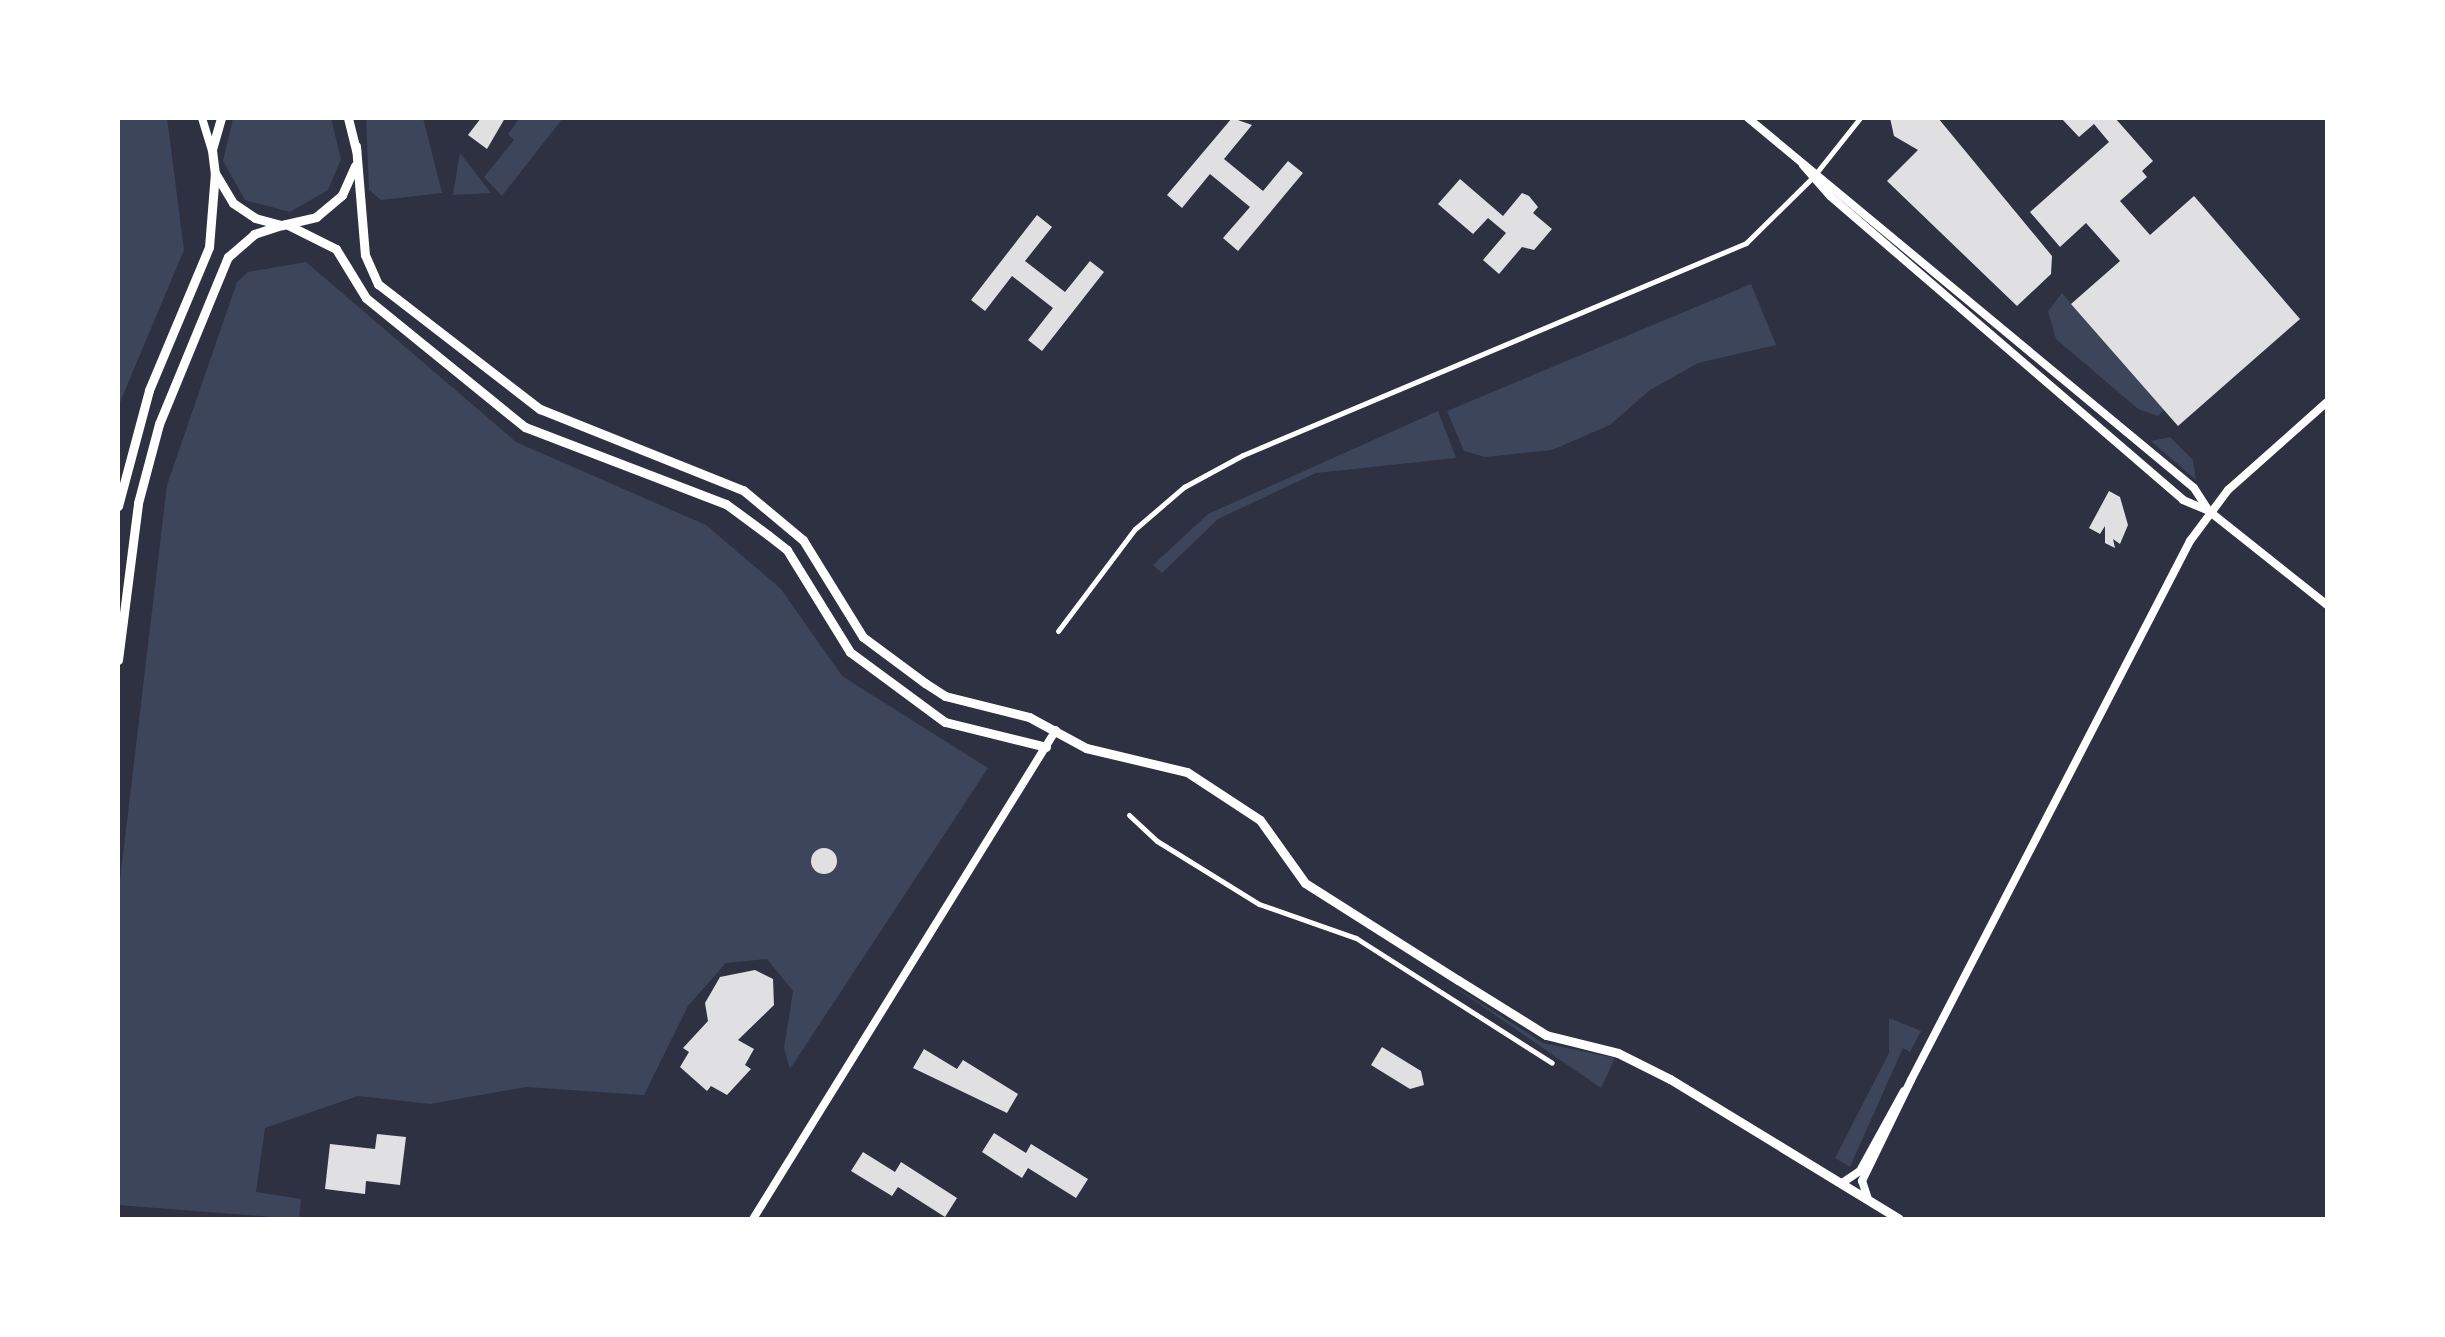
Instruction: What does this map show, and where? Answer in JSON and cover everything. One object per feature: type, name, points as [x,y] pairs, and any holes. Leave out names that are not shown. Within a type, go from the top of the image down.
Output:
[{"type":"main road","points":[[118,506],[149,390],[209,247],[215,173],[202,118]]},
{"type":"main road","points":[[212,150],[221,118]]},
{"type":"main road","points":[[1748,118],[2183,500],[2209,511],[2327,605]]},
{"type":"main road","points":[[349,120],[356,146],[365,255],[378,284],[540,409],[743,490],[803,540],[863,637],[945,696],[1056,730],[1086,748],[1187,772],[1260,820],[1305,883],[1509,1012],[1546,1035],[1618,1053],[1670,1079],[1899,1219]]},
{"type":"main road","points":[[118,660],[138,503],[169,396],[228,257],[254,234],[335,204],[353,176],[356,146]]},
{"type":"main road","points":[[215,173],[244,212],[284,224],[336,249],[366,298],[525,427],[726,504],[768,535],[787,550],[850,652],[945,722],[1046,747]]},
{"type":"main road","points":[[1814,175],[2202,494],[2209,511]]},
{"type":"main road","points":[[1842,1183],[1860,1171],[1911,1080],[2209,511],[2327,402]]},
{"type":"main road","points":[[753,1219],[1056,730]]},
{"type":"main road","points":[[1868,1199],[1862,1181],[1911,1080]]},
{"type":"street","points":[[1058,631],[1135,529],[1184,487],[1243,455],[1746,243],[1814,175],[1860,118]]},
{"type":"street","points":[[1129,815],[1157,841],[1259,904],[1340,930],[1552,1063]]},
{"type":"shaded area","points":[[118,118],[167,118],[184,250],[118,407]]},
{"type":"shaded area","points":[[233,118],[331,118],[341,159],[328,190],[290,212],[245,200],[223,161]]},
{"type":"shaded area","points":[[366,118],[423,118],[442,193],[381,200],[369,190]]},
{"type":"shaded area","points":[[520,118],[563,118],[502,196],[484,177],[514,140],[508,134]]},
{"type":"shaded area","points":[[460,153],[491,193],[492,193],[453,195]]},
{"type":"shaded area","points":[[306,262],[516,442],[706,525],[781,589],[842,676],[988,768],[790,1069],[784,1048],[793,991],[767,959],[726,963],[688,1006],[644,1095],[526,1087],[430,1104],[358,1096],[265,1128],[256,1192],[301,1199],[299,1219],[118,1205],[118,897],[167,485],[237,282],[248,272]]},
{"type":"shaded area","points":[[1751,284],[1776,345],[1698,363],[1650,390],[1610,425],[1552,450],[1485,457],[1464,451],[1447,411]]},
{"type":"shaded area","points":[[2062,293],[2164,410],[2158,416],[2138,409],[2056,339],[2048,311]]},
{"type":"shaded area","points":[[1438,411],[1456,458],[1316,473],[1218,519],[1162,573],[1153,565],[1208,514]]},
{"type":"shaded area","points":[[2170,437],[2193,460],[2196,480],[2151,441]]},
{"type":"shaded area","points":[[1443,979],[1543,1043],[1615,1058],[1601,1088]]},
{"type":"shaded area","points":[[1889,1018],[1921,1031],[1910,1052],[1903,1048],[1850,1167],[1835,1158],[1889,1053]]},
{"type":"building","points":[[481,118],[505,118],[487,149],[468,135]]},
{"type":"building","points":[[1232,118],[1252,125],[1224,159],[1263,191],[1288,161],[1303,173],[1238,251],[1223,238],[1250,207],[1210,174],[1182,208],[1167,195]]},
{"type":"building","points":[[1890,118],[1938,118],[2052,256],[2051,274],[2017,306],[1887,181],[1918,150],[1894,136]]},
{"type":"building","points":[[2061,118],[2115,118],[2153,161],[2142,171],[2147,177],[2120,201],[2150,235],[2194,196],[2300,319],[2178,426],[2071,304],[2120,261],[2086,223],[2060,247],[2030,212],[2109,142],[2094,124],[2079,137]]},
{"type":"building","points":[[1460,179],[1503,216],[1522,193],[1529,196],[1538,207],[1533,213],[1552,229],[1534,250],[1522,247],[1499,274],[1483,260],[1506,233],[1488,218],[1473,234],[1438,204]]},
{"type":"building","points":[[1037,215],[1052,227],[1025,261],[1065,292],[1090,261],[1104,272],[1042,351],[1028,340],[1053,308],[1012,276],[985,311],[971,300]]},
{"type":"building","points":[[2109,491],[2120,497],[2128,525],[2120,544],[2113,539],[2115,548],[2105,543],[2105,526],[2100,534],[2089,528]]},
{"type":"building","points":[[824,848],[833,852],[837,861],[833,870],[824,874],[815,870],[811,861],[815,852]]},
{"type":"building","points":[[755,970],[773,979],[774,1005],[738,1040],[754,1049],[745,1065],[751,1069],[727,1095],[711,1086],[707,1091],[680,1067],[689,1052],[683,1048],[708,1021],[705,1003],[720,977]]},
{"type":"building","points":[[1382,1047],[1421,1071],[1424,1085],[1410,1089],[1371,1065]]},
{"type":"building","points":[[924,1049],[957,1069],[963,1060],[1018,1094],[1007,1113],[913,1068]]},
{"type":"building","points":[[994,1133],[1026,1153],[1031,1144],[1088,1179],[1076,1198],[1028,1168],[1022,1178],[982,1152]]},
{"type":"building","points":[[377,1134],[406,1137],[400,1185],[366,1181],[365,1194],[325,1189],[330,1144],[375,1149]]},
{"type":"building","points":[[863,1152],[895,1172],[901,1162],[957,1198],[945,1217],[898,1187],[892,1196],[851,1171]]}]
